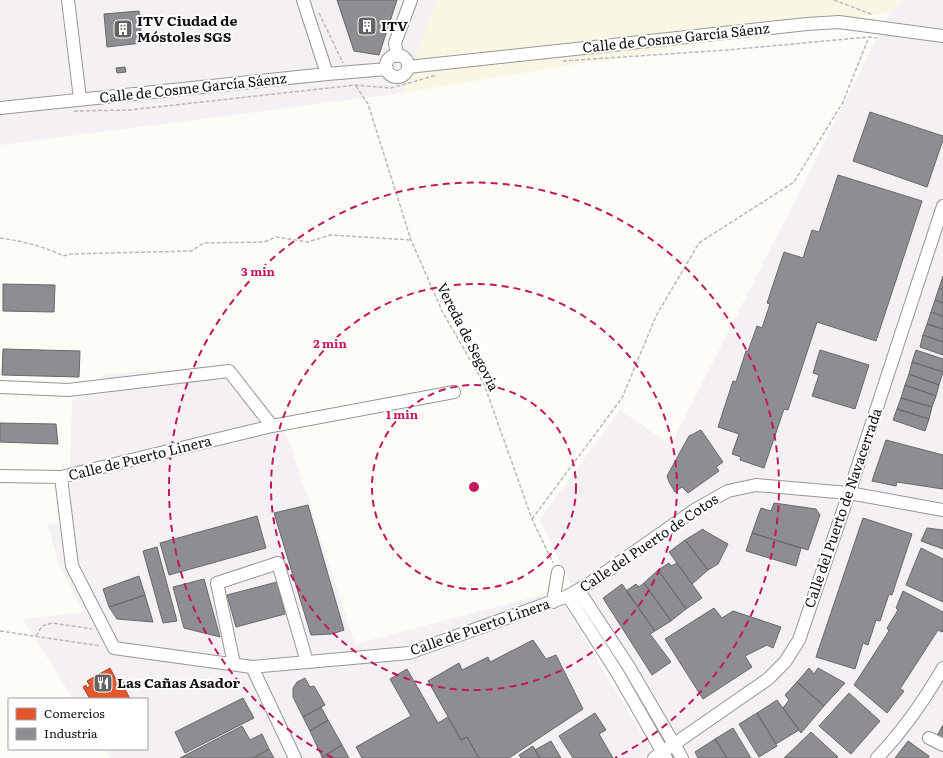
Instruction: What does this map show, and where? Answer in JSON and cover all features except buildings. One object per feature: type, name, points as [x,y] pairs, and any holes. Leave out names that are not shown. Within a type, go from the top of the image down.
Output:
[{"type":"street","points":[[68,0],[80,99]]},
{"type":"street","points":[[303,0],[327,74]]},
{"type":"street","points":[[397,56],[396,43],[411,0]]},
{"type":"street","name":"Calle de Cosme García Sáenz","points":[[408,66],[807,24],[839,22],[873,34],[943,36]]},
{"type":"street","points":[[397,56],[404,59],[408,66],[404,74],[399,77],[393,76],[387,69],[388,60],[397,56]]},
{"type":"street","name":"Calle de Cosme García Sáenz","points":[[0,108],[387,69]]},
{"type":"street","name":"Calle del Puerto de Navacerrada","points":[[661,756],[674,743],[768,679],[785,662],[799,640],[943,206]]},
{"type":"street","points":[[0,387],[68,390],[229,371],[272,426]]},
{"type":"street","name":"Calle de Puerto Linera","points":[[454,392],[272,426],[61,477],[72,566],[114,648],[252,667],[409,653],[553,602],[573,593]]},
{"type":"street","points":[[0,476],[61,477]]},
{"type":"street","name":"Calle del Puerto de Cotos","points":[[573,593],[696,509],[728,491],[756,485],[849,493],[943,510]]},
{"type":"street","points":[[234,664],[217,582],[278,563],[307,662]]},
{"type":"street","points":[[553,602],[558,572]]},
{"type":"street","points":[[573,593],[629,667],[682,758]]},
{"type":"street","points":[[573,593],[661,756]]},
{"type":"street","points":[[252,667],[295,758]]},
{"type":"street","points":[[877,758],[888,747],[932,688],[943,668]]},
{"type":"street","points":[[929,738],[943,745]]},
{"type":"path","points":[[532,519],[622,398],[656,316],[699,244],[794,182],[843,102],[873,34],[871,14],[834,0]]},
{"type":"path","points":[[318,12],[348,72]]},
{"type":"path","points":[[558,62],[735,49],[873,34]]},
{"type":"path","points":[[70,111],[129,110],[356,85],[391,88],[442,73]]},
{"type":"path","name":"Vereda de Segovia","points":[[356,85],[368,104],[411,240],[442,311],[484,384],[532,519],[558,572]]},
{"type":"path","points":[[0,238],[18,241],[53,251],[63,256],[71,254],[191,251],[204,243],[264,242],[276,237],[308,242],[330,235],[411,240]]},
{"type":"path","points":[[36,637],[42,626],[52,623],[105,631]]},
{"type":"path","points":[[0,631],[114,648]]},
{"type":"shaded area","points":[[0,0],[437,0],[402,93],[0,145]]},
{"type":"shaded area","points":[[437,0],[903,0],[890,12],[402,93]]},
{"type":"shaded area","points":[[903,0],[943,0],[943,758],[669,758],[577,596],[539,520],[620,410],[671,445],[890,12]]},
{"type":"shaded area","points":[[235,365],[287,434],[355,644],[556,591],[642,735],[653,758],[111,758],[106,750],[148,750],[148,698],[72,698],[23,619],[84,612],[60,566],[47,523],[72,525],[70,469],[72,401],[106,374]]},
{"type":"place","name":"ITV","points":[[367,26]]},
{"type":"place","name":"ITV Ciudad de Móstoles SGS","points":[[123,29]]},
{"type":"place","name":"Las Cañas Asador","points":[[103,683]]}]
